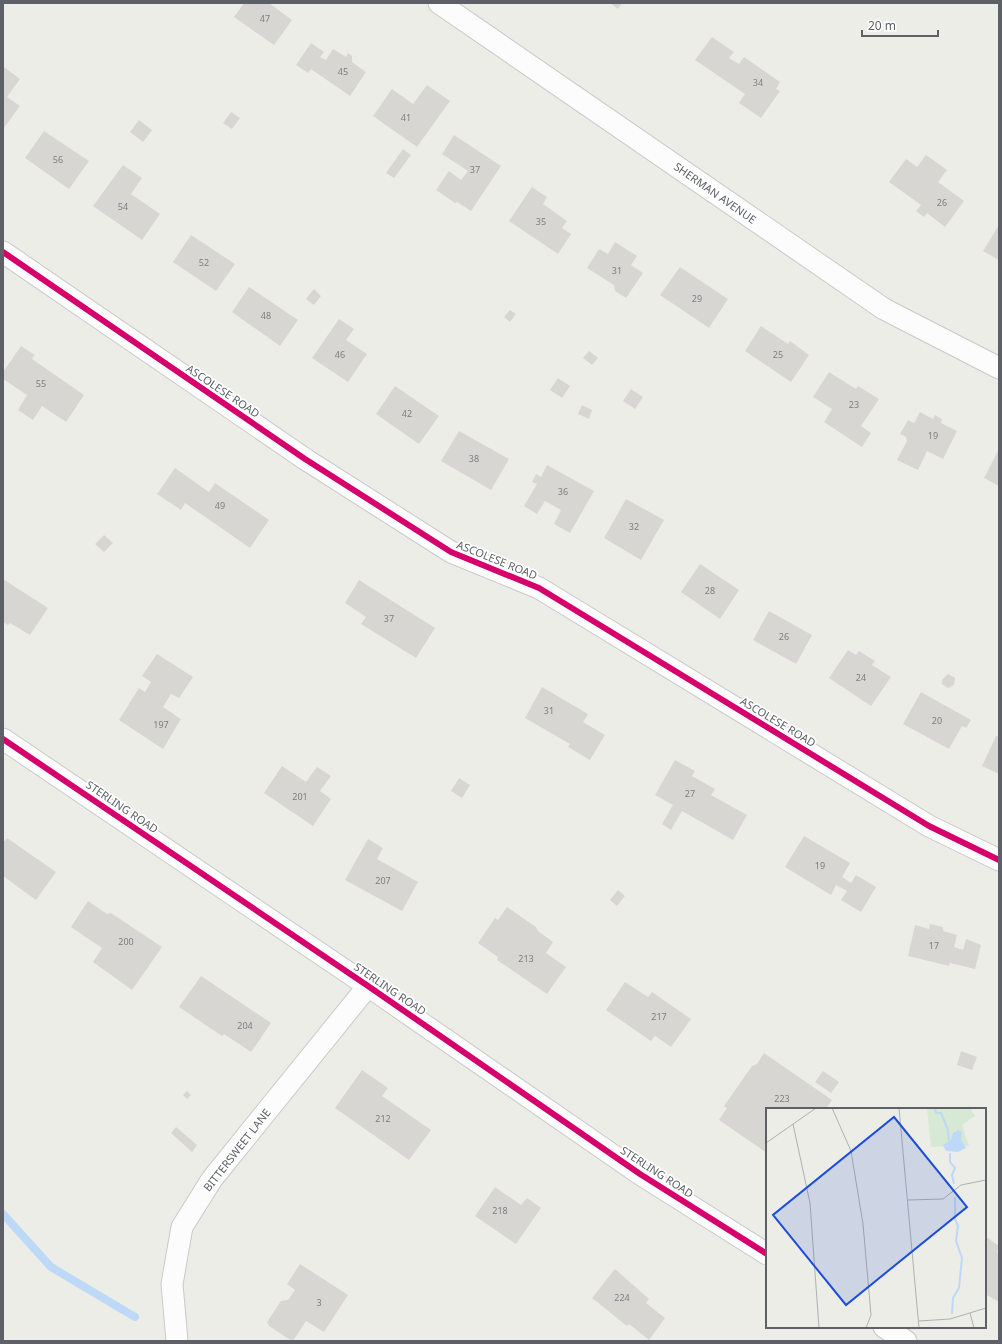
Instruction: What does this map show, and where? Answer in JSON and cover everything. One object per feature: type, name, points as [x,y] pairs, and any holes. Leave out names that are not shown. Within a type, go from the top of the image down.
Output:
[{"type":"street","name":"SHERMAN AVENUE","points":[[440,3],[884,309],[999,368]]},
{"type":"street","name":"ASCOLESE ROAD","points":[[3,252],[305,459],[451,552],[539,588],[929,826],[999,860]]},
{"type":"street","name":"STERLING ROAD","points":[[3,739],[368,986],[640,1174],[766,1253]]},
{"type":"street","name":"BITTERSWEET LANE","points":[[177,1341],[172,1284],[182,1227],[212,1179],[368,986]]},
{"type":"street","points":[[886,1328],[906,1341]]},
{"type":"building","points":[[244,3],[269,3],[292,20],[274,45],[234,17]]},
{"type":"building","points":[[610,3],[622,3],[618,9]]},
{"type":"building","points":[[712,37],[734,52],[729,58],[739,64],[744,57],[780,82],[776,89],[780,91],[761,118],[739,103],[745,94],[695,60]]},
{"type":"building","points":[[311,43],[324,52],[320,57],[326,60],[333,49],[346,57],[348,53],[352,56],[352,62],[366,72],[350,96],[311,69],[308,73],[296,65]]},
{"type":"building","points":[[4,67],[20,79],[7,97],[20,106],[3,129]]},
{"type":"building","points":[[427,85],[450,101],[417,147],[373,116],[392,89],[413,104]]},
{"type":"building","points":[[231,112],[240,118],[232,129],[223,123]]},
{"type":"building","points":[[139,120],[152,130],[143,142],[130,132]]},
{"type":"building","points":[[44,131],[89,161],[69,189],[25,158]]},
{"type":"building","points":[[454,135],[501,166],[471,211],[457,202],[455,203],[436,190],[449,171],[461,180],[468,171],[442,154]]},
{"type":"building","points":[[403,149],[411,155],[394,178],[386,173]]},
{"type":"building","points":[[926,155],[947,170],[938,182],[964,201],[945,227],[927,213],[924,217],[916,211],[921,205],[889,182],[906,159],[917,167]]},
{"type":"building","points":[[123,165],[142,178],[131,194],[160,214],[142,240],[93,206]]},
{"type":"building","points":[[532,187],[547,197],[543,204],[567,221],[562,228],[571,234],[558,254],[509,221]]},
{"type":"building","points":[[999,225],[999,260],[983,251]]},
{"type":"building","points":[[191,235],[235,264],[216,291],[173,262]]},
{"type":"building","points":[[615,242],[637,256],[631,265],[643,273],[626,298],[615,291],[614,285],[587,268],[599,249],[608,254]]},
{"type":"building","points":[[680,267],[728,299],[709,328],[660,295]]},
{"type":"building","points":[[249,287],[298,320],[280,346],[232,312]]},
{"type":"building","points":[[314,289],[321,296],[314,305],[306,299]]},
{"type":"building","points":[[510,310],[516,314],[510,322],[504,317]]},
{"type":"building","points":[[339,319],[354,329],[346,340],[367,354],[348,382],[312,358]]},
{"type":"building","points":[[761,326],[788,344],[790,341],[809,355],[791,382],[745,351]]},
{"type":"building","points":[[21,346],[35,355],[32,359],[84,395],[66,422],[42,406],[33,420],[18,410],[27,395],[3,379],[3,372]]},
{"type":"building","points":[[589,351],[598,358],[592,365],[583,358]]},
{"type":"building","points":[[829,372],[856,389],[858,386],[879,399],[861,426],[871,433],[862,447],[824,422],[832,409],[813,397]]},
{"type":"building","points":[[558,378],[570,386],[562,398],[550,390]]},
{"type":"building","points":[[395,386],[439,416],[419,444],[376,414]]},
{"type":"building","points":[[631,389],[643,397],[635,409],[623,401]]},
{"type":"building","points":[[582,405],[592,410],[589,419],[578,414]]},
{"type":"building","points":[[920,412],[933,419],[935,415],[942,419],[941,423],[957,431],[943,459],[927,451],[918,470],[897,460],[907,441],[906,437],[900,434],[908,420],[914,423]]},
{"type":"building","points":[[459,431],[509,459],[491,490],[441,461]]},
{"type":"building","points":[[999,449],[999,486],[984,478]]},
{"type":"building","points":[[547,465],[594,491],[570,533],[554,524],[561,510],[545,501],[537,514],[524,506],[537,484],[532,482],[536,474],[541,477]]},
{"type":"building","points":[[175,468],[209,492],[215,483],[269,520],[250,548],[185,503],[181,510],[157,494]]},
{"type":"building","points":[[626,499],[664,520],[641,560],[604,538]]},
{"type":"building","points":[[104,535],[113,543],[104,552],[95,544]]},
{"type":"building","points":[[700,564],[739,590],[720,619],[681,592]]},
{"type":"building","points":[[3,579],[48,608],[30,635],[10,623],[8,625],[3,622]]},
{"type":"building","points":[[359,580],[435,628],[416,658],[361,624],[366,617],[345,603]]},
{"type":"building","points":[[769,611],[812,635],[796,664],[753,640]]},
{"type":"building","points":[[848,650],[856,655],[859,651],[875,661],[872,665],[891,677],[871,706],[829,678]]},
{"type":"building","points":[[157,654],[193,677],[179,698],[171,694],[163,707],[181,719],[163,749],[119,720],[139,688],[145,692],[151,682],[142,676]]},
{"type":"building","points":[[948,674],[955,678],[954,685],[948,688],[942,684],[942,680]]},
{"type":"building","points":[[542,687],[588,714],[583,722],[605,735],[590,760],[568,747],[570,744],[525,718]]},
{"type":"building","points":[[921,692],[971,720],[966,728],[962,726],[949,749],[903,724]]},
{"type":"building","points":[[996,736],[999,737],[999,774],[982,766]]},
{"type":"building","points":[[675,760],[695,771],[692,776],[715,789],[711,795],[747,815],[733,840],[682,811],[671,830],[662,824],[673,805],[655,795]]},
{"type":"building","points":[[282,766],[306,782],[317,767],[331,776],[320,791],[331,799],[313,826],[264,793]]},
{"type":"building","points":[[459,778],[470,785],[462,798],[451,791]]},
{"type":"building","points":[[804,836],[850,863],[842,877],[851,883],[856,875],[876,887],[861,912],[841,900],[847,891],[836,885],[831,895],[785,867]]},
{"type":"building","points":[[7,838],[56,872],[36,900],[3,876],[3,840],[5,841]]},
{"type":"building","points":[[368,839],[383,848],[377,859],[418,882],[402,911],[345,880]]},
{"type":"building","points":[[618,890],[625,896],[617,906],[610,900]]},
{"type":"building","points":[[88,901],[107,914],[111,913],[162,947],[132,990],[93,962],[102,948],[71,927]]},
{"type":"building","points":[[507,907],[536,927],[538,931],[553,942],[546,953],[566,967],[547,994],[497,960],[498,957],[478,943],[495,918],[498,920]]},
{"type":"building","points":[[930,924],[943,927],[943,931],[957,935],[954,947],[963,950],[966,939],[981,945],[975,969],[950,963],[949,966],[908,956],[915,925],[929,929]]},
{"type":"building","points":[[201,976],[271,1023],[251,1052],[224,1034],[222,1036],[179,1007]]},
{"type":"building","points":[[625,982],[648,997],[652,992],[691,1019],[671,1047],[655,1036],[651,1041],[606,1010]]},
{"type":"building","points":[[961,1051],[977,1057],[972,1070],[957,1065]]},
{"type":"building","points":[[764,1053],[832,1100],[827,1108],[766,1108],[766,1152],[719,1120],[727,1108],[724,1106],[752,1066],[757,1064]]},
{"type":"building","points":[[362,1070],[388,1088],[382,1096],[431,1130],[409,1160],[335,1108]]},
{"type":"building","points":[[823,1071],[839,1082],[831,1093],[815,1082]]},
{"type":"building","points":[[187,1091],[191,1095],[187,1099],[183,1095]]},
{"type":"building","points":[[176,1127],[197,1145],[192,1152],[171,1133]]},
{"type":"building","points":[[495,1187],[521,1205],[527,1198],[541,1208],[516,1244],[475,1216]]},
{"type":"building","points":[[986,1237],[999,1246],[997,1252],[999,1253],[999,1302],[986,1295]]},
{"type":"building","points":[[300,1264],[348,1295],[324,1332],[306,1321],[292,1341],[269,1326],[267,1322],[281,1301],[288,1300],[295,1290],[287,1284]]},
{"type":"building","points":[[615,1269],[649,1299],[646,1303],[665,1318],[649,1340],[629,1324],[627,1326],[592,1298]]},
{"type":"waterway","points":[[3,1214],[51,1267],[135,1317]]},
{"type":"cycle path","points":[[3,252],[305,459],[451,552],[539,588],[929,826],[999,860]]},
{"type":"cycle path","points":[[3,739],[368,986],[640,1174],[766,1253]]}]
